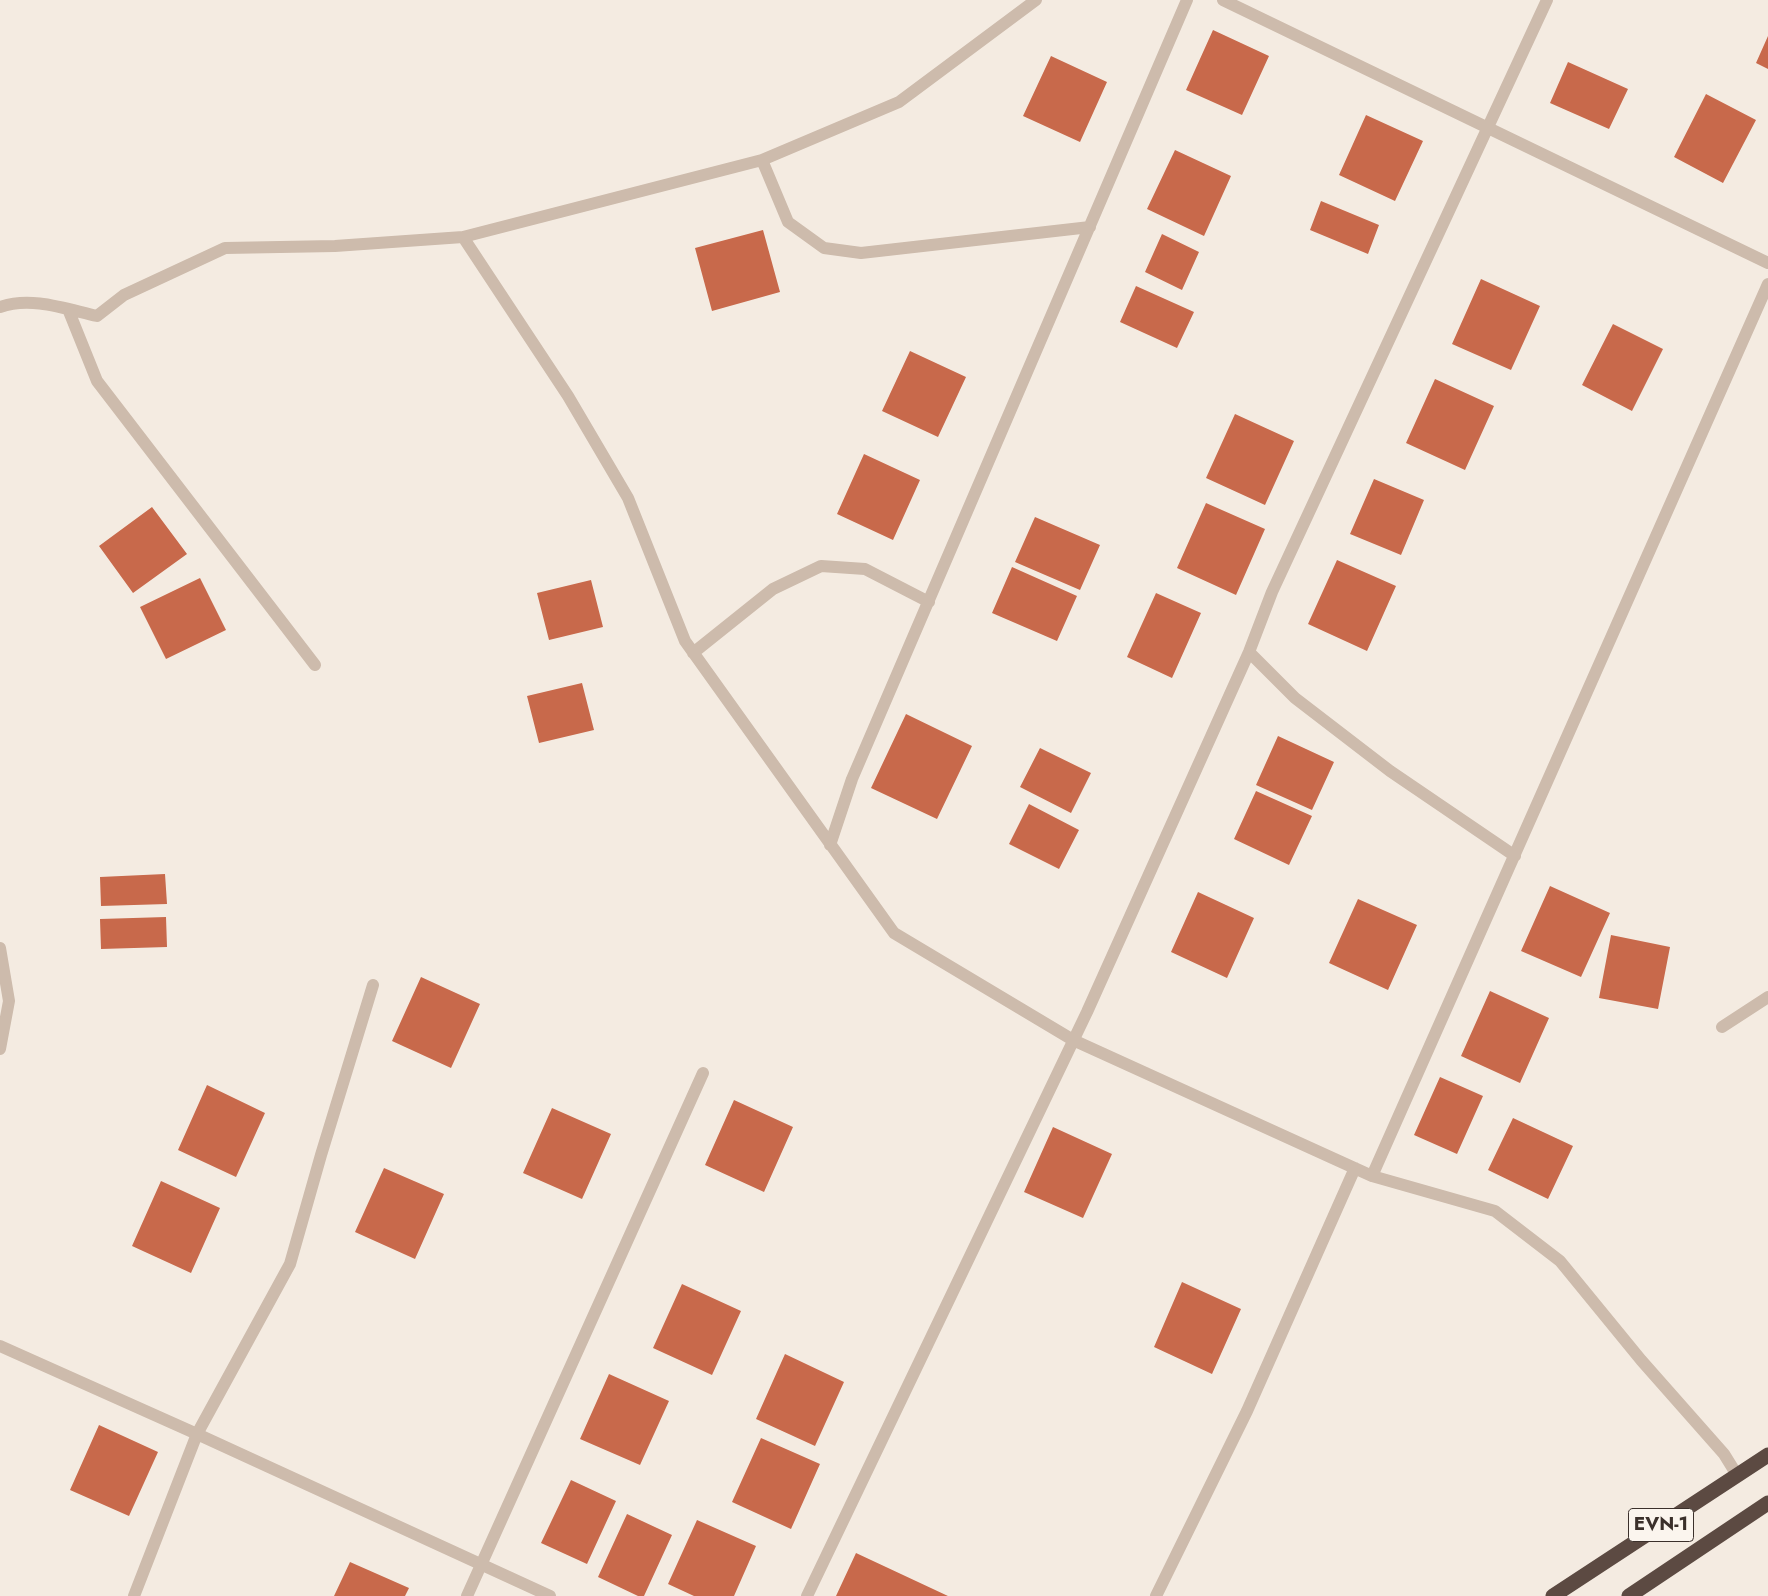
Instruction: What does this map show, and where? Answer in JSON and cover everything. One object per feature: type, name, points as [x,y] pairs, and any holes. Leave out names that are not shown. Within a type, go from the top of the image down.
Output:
[{"type":"highway","name":"EVN-1","points":[[1553,1596],[1768,1455]]},
{"type":"highway","name":"EVN-1","points":[[1629,1596],[1768,1503]]},
{"type":"street","points":[[0,307],[39,303],[97,316],[124,295],[226,248],[335,246],[462,237],[762,160],[899,102],[1036,0]]},
{"type":"street","points":[[830,845],[852,779],[1187,0]]},
{"type":"street","points":[[1223,0],[1768,263]]},
{"type":"street","points":[[807,1596],[1073,1040],[1250,652],[1272,592],[1547,0]]},
{"type":"street","points":[[762,160],[788,222],[824,248],[861,253],[1090,227]]},
{"type":"street","points":[[462,237],[568,396],[628,498],[685,641],[894,933],[1073,1040],[1372,1176],[1495,1211],[1560,1261],[1641,1360],[1724,1454],[1737,1475]]},
{"type":"street","points":[[1372,1176],[1768,284]]},
{"type":"street","points":[[68,309],[97,381],[315,665]]},
{"type":"street","points":[[694,653],[773,589],[821,566],[865,569],[929,602]]},
{"type":"street","points":[[1250,652],[1295,698],[1382,766],[1515,856]]},
{"type":"street","points":[[0,948],[9,1001],[0,1049]]},
{"type":"street","points":[[134,1596],[197,1434],[290,1264],[373,985]]},
{"type":"street","points":[[1722,1027],[1768,997]]},
{"type":"street","points":[[467,1596],[704,1073]]},
{"type":"street","points":[[1156,1596],[1246,1412],[1355,1168]]},
{"type":"street","points":[[0,1346],[550,1596]]},
{"type":"building","points":[[1213,30],[1269,56],[1242,115],[1186,90]]},
{"type":"building","points":[[1768,36],[1768,69],[1756,63]]},
{"type":"building","points":[[1051,56],[1107,82],[1080,142],[1023,116]]},
{"type":"building","points":[[1568,62],[1628,89],[1609,129],[1550,103]]},
{"type":"building","points":[[1706,94],[1756,120],[1723,183],[1674,157]]},
{"type":"building","points":[[1366,115],[1423,141],[1395,201],[1339,175]]},
{"type":"building","points":[[1175,150],[1231,176],[1204,236],[1147,209]]},
{"type":"building","points":[[1321,201],[1379,225],[1368,254],[1310,230]]},
{"type":"building","points":[[763,230],[780,292],[712,311],[695,248]]},
{"type":"building","points":[[1162,234],[1199,252],[1182,290],[1145,272]]},
{"type":"building","points":[[1481,279],[1540,306],[1511,370],[1452,344]]},
{"type":"building","points":[[1136,286],[1194,312],[1177,348],[1120,322]]},
{"type":"building","points":[[1613,324],[1663,349],[1632,411],[1582,385]]},
{"type":"building","points":[[910,351],[966,377],[938,437],[882,411]]},
{"type":"building","points":[[1435,379],[1494,406],[1465,470],[1406,443]]},
{"type":"building","points":[[1235,414],[1294,441],[1265,505],[1206,478]]},
{"type":"building","points":[[864,454],[920,480],[893,540],[837,514]]},
{"type":"building","points":[[1374,479],[1424,500],[1401,555],[1350,534]]},
{"type":"building","points":[[1206,503],[1265,529],[1236,595],[1177,568]]},
{"type":"building","points":[[152,507],[187,554],[133,593],[99,546]]},
{"type":"building","points":[[1035,517],[1100,545],[1080,590],[1015,562]]},
{"type":"building","points":[[1337,560],[1396,586],[1367,651],[1308,624]]},
{"type":"building","points":[[1012,567],[1077,596],[1057,641],[992,613]]},
{"type":"building","points":[[200,578],[226,630],[166,659],[140,607]]},
{"type":"building","points":[[591,580],[603,627],[549,640],[537,593]]},
{"type":"building","points":[[1156,593],[1201,613],[1172,678],[1127,657]]},
{"type":"building","points":[[582,683],[594,730],[539,743],[527,696]]},
{"type":"building","points":[[906,714],[972,746],[937,819],[871,788]]},
{"type":"building","points":[[1278,736],[1334,762],[1312,810],[1256,785]]},
{"type":"building","points":[[1040,748],[1091,773],[1071,813],[1020,787]]},
{"type":"building","points":[[1256,791],[1312,816],[1289,865],[1234,839]]},
{"type":"building","points":[[1029,804],[1079,830],[1059,869],[1009,844]]},
{"type":"building","points":[[165,874],[167,904],[101,906],[100,877]]},
{"type":"building","points":[[1550,886],[1610,913],[1581,977],[1521,951]]},
{"type":"building","points":[[1198,892],[1254,918],[1227,978],[1171,952]]},
{"type":"building","points":[[1358,899],[1417,925],[1388,990],[1329,963]]},
{"type":"building","points":[[166,917],[167,947],[101,949],[100,919]]},
{"type":"building","points":[[1611,935],[1670,947],[1658,1009],[1599,998]]},
{"type":"building","points":[[421,977],[480,1004],[451,1068],[392,1041]]},
{"type":"building","points":[[1490,991],[1549,1018],[1520,1083],[1461,1056]]},
{"type":"building","points":[[1440,1077],[1483,1096],[1457,1154],[1414,1135]]},
{"type":"building","points":[[207,1085],[265,1113],[236,1177],[178,1150]]},
{"type":"building","points":[[734,1100],[793,1127],[764,1192],[705,1165]]},
{"type":"building","points":[[552,1108],[611,1134],[582,1199],[523,1173]]},
{"type":"building","points":[[1513,1118],[1573,1146],[1548,1199],[1488,1170]]},
{"type":"building","points":[[1053,1127],[1112,1154],[1083,1218],[1024,1192]]},
{"type":"building","points":[[384,1168],[444,1194],[415,1259],[355,1232]]},
{"type":"building","points":[[161,1181],[220,1208],[191,1273],[132,1246]]},
{"type":"building","points":[[1182,1282],[1241,1309],[1212,1374],[1154,1347]]},
{"type":"building","points":[[682,1284],[741,1311],[712,1375],[653,1348]]},
{"type":"building","points":[[785,1354],[844,1382],[815,1446],[756,1419]]},
{"type":"building","points":[[609,1374],[669,1401],[640,1465],[580,1439]]},
{"type":"building","points":[[99,1425],[158,1452],[129,1516],[70,1490]]},
{"type":"building","points":[[761,1438],[820,1464],[791,1529],[732,1502]]},
{"type":"building","points":[[571,1480],[616,1501],[587,1564],[541,1543]]},
{"type":"building","points":[[627,1514],[672,1535],[644,1596],[638,1596],[598,1577]]},
{"type":"building","points":[[697,1520],[756,1546],[734,1596],[694,1596],[668,1584]]},
{"type":"building","points":[[856,1553],[948,1596],[836,1596]]},
{"type":"building","points":[[350,1562],[409,1588],[405,1596],[334,1596]]}]
